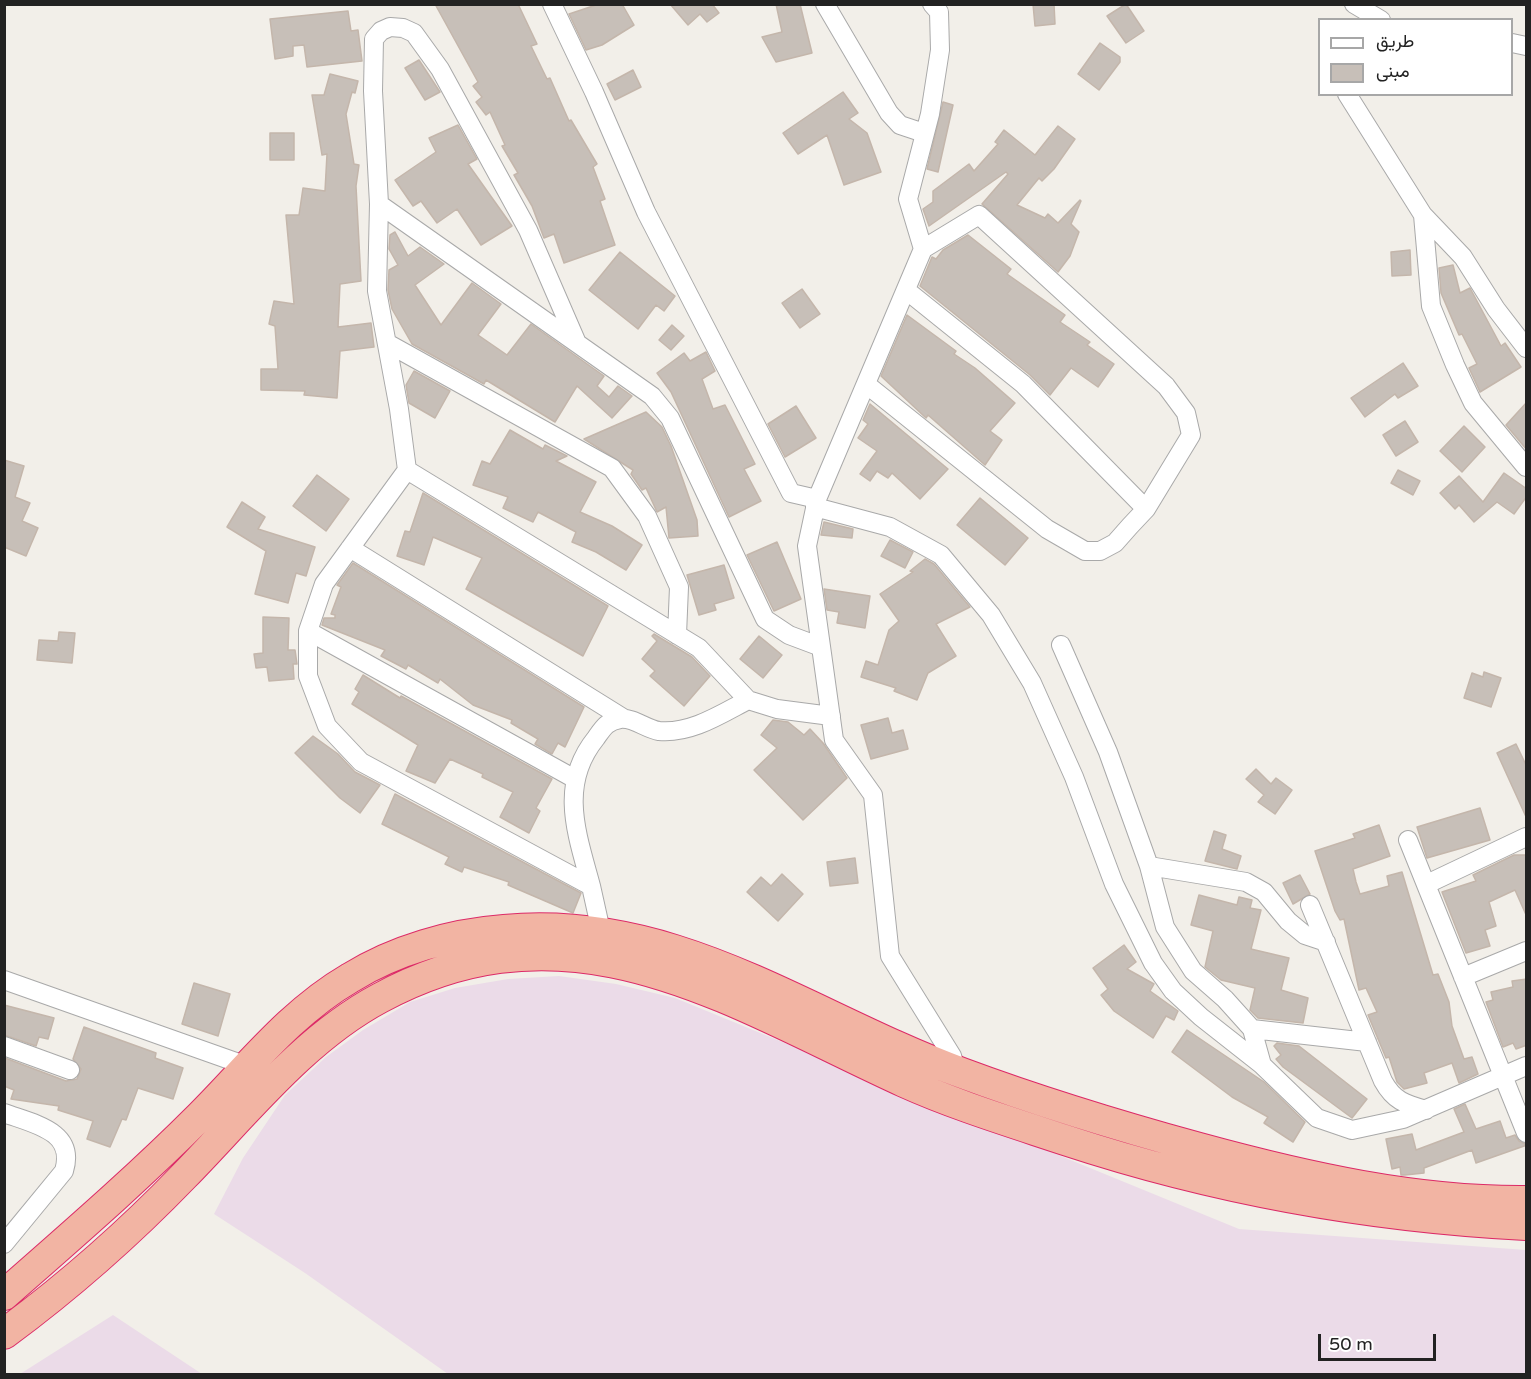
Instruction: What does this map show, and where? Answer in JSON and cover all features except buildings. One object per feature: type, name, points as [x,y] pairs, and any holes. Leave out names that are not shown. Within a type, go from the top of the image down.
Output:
[{"type":"highway","points":[[4,1295],[101,1212],[311,1003],[353,976],[388,959],[457,936],[489,931],[546,928],[601,931],[664,945],[805,1001],[916,1055],[957,1071],[1043,1102],[1131,1129],[1297,1174],[1417,1194],[1527,1201]]},
{"type":"highway","points":[[4,1335],[125,1237],[319,1040],[350,1016],[395,990],[470,963],[501,957],[555,953],[642,968],[703,990],[794,1029],[908,1084],[1070,1141],[1130,1159],[1304,1200],[1418,1218],[1527,1225]]},
{"type":"street","points":[[552,4],[594,92],[646,212],[791,493],[890,527],[941,555],[991,615],[1032,683],[1074,777],[1114,884],[1153,963],[1173,991],[1262,1065],[1317,1118],[1352,1130],[1403,1119],[1456,1098],[1503,1074],[1527,1066]]},
{"type":"street","points":[[825,4],[890,113],[900,125],[924,134]]},
{"type":"street","points":[[923,249],[908,199],[924,134],[940,50],[939,12],[933,4]]},
{"type":"street","points":[[1354,4],[1378,18]]},
{"type":"street","points":[[577,343],[528,230],[440,69],[414,33],[402,28],[390,27],[381,31],[374,39],[373,91],[379,204],[377,291],[406,470],[324,584],[308,631],[308,676],[327,726],[361,762],[591,886]]},
{"type":"street","points":[[1348,96],[1423,215],[1463,257],[1496,309],[1527,348]]},
{"type":"street","points":[[379,204],[652,396],[670,418],[765,619],[789,635],[821,647]]},
{"type":"street","points":[[866,384],[1047,529],[1085,551],[1100,551],[1114,543],[1146,509],[1191,435],[1186,413],[1166,386],[979,215],[923,249],[906,290],[866,384],[816,503],[807,546],[834,740],[873,795],[890,956],[952,1056],[962,1103]]},
{"type":"street","points":[[1423,215],[1431,306],[1455,365],[1473,403],[1527,467]]},
{"type":"street","points":[[906,290],[1023,384],[1146,509]]},
{"type":"street","points":[[387,343],[612,468],[647,516],[679,587],[677,635]]},
{"type":"street","points":[[406,470],[699,648],[748,700],[777,709],[831,716]]},
{"type":"street","points":[[350,548],[623,718],[659,731],[701,725],[748,700]]},
{"type":"street","points":[[308,631],[575,779]]},
{"type":"street","points":[[1061,645],[1108,752],[1149,866],[1165,927],[1193,971],[1225,999],[1252,1029],[1262,1065]]},
{"type":"street","points":[[601,931],[573,820],[575,779],[589,747],[608,722],[623,718]]},
{"type":"street","points":[[1427,884],[1527,837]]},
{"type":"street","points":[[1408,840],[1527,1132]]},
{"type":"street","points":[[1149,866],[1246,882],[1264,892],[1288,921],[1305,935],[1326,942]]},
{"type":"street","points":[[1310,905],[1392,1096],[1402,1103],[1426,1110]]},
{"type":"street","points":[[1463,977],[1527,951]]},
{"type":"street","points":[[4,980],[247,1066]]},
{"type":"street","points":[[1252,1029],[1367,1042]]},
{"type":"street","points":[[4,1046],[70,1070]]},
{"type":"street","points":[[4,1113],[56,1135],[65,1145],[69,1156],[64,1171],[4,1244]]},
{"type":"shaded area","points":[[559,976],[616,984],[675,998],[1239,1229],[1526,1250],[1526,1374],[448,1374],[305,1273],[214,1214],[243,1158],[285,1095],[326,1057],[363,1030],[410,1002],[455,988],[508,979]]},
{"type":"shaded area","points":[[113,1315],[202,1374],[20,1374]]}]
